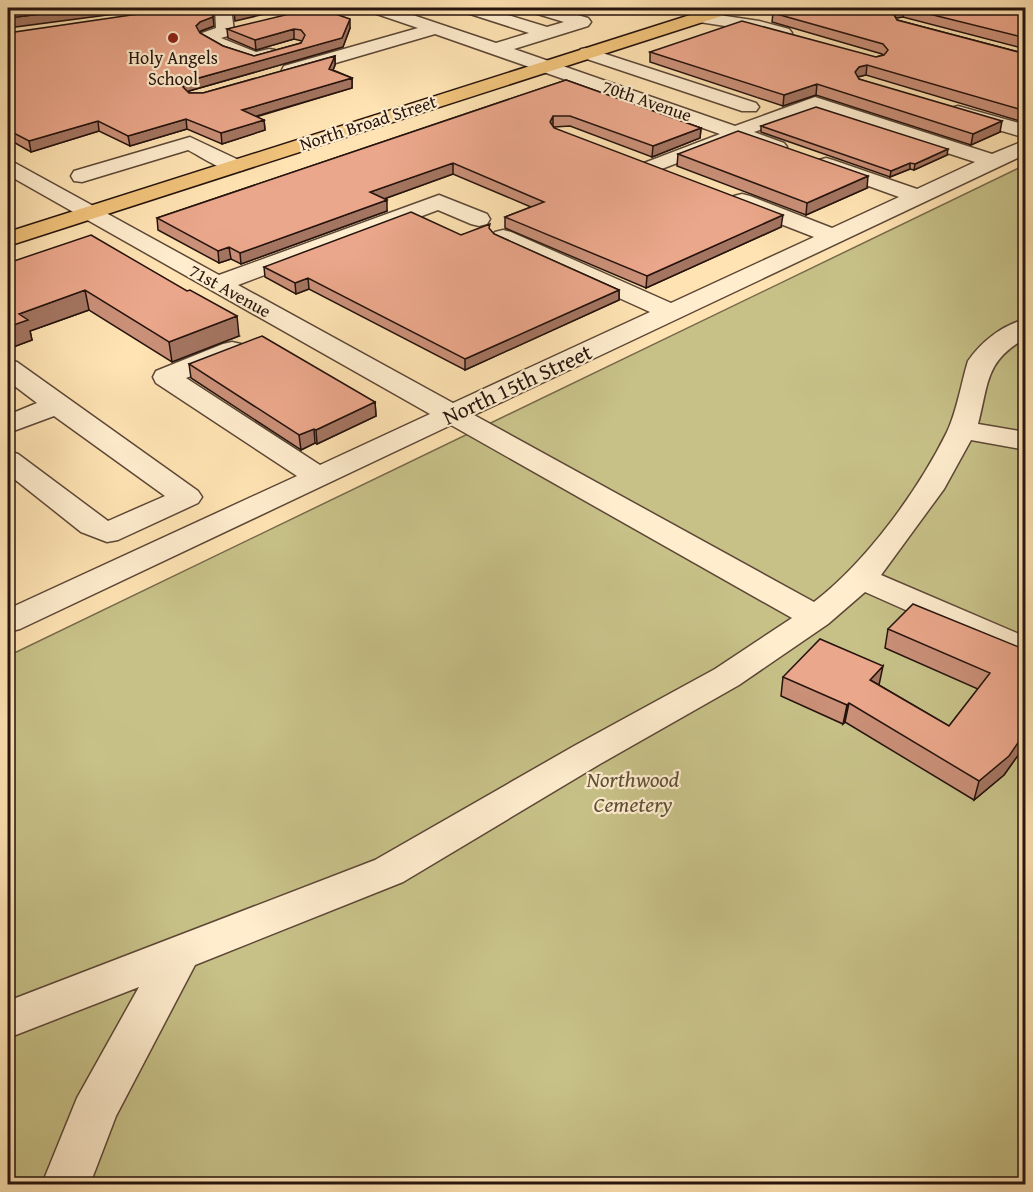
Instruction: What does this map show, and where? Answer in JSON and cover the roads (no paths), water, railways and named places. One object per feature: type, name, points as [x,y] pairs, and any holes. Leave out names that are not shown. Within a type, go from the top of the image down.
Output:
[{"type":"main road","name":"North Broad Street","points":[[8,239],[728,8]]},
{"type":"street","points":[[223,8],[231,30],[208,36],[216,43],[255,58],[288,49]]},
{"type":"street","points":[[376,16],[399,15],[421,8],[515,43]]},
{"type":"street","points":[[470,8],[547,33]]},
{"type":"street","points":[[496,49],[582,22],[537,8]]},
{"type":"street","name":"70th Avenue","points":[[399,15],[792,152]]},
{"type":"street","points":[[699,17],[759,26],[801,38]]},
{"type":"street","points":[[277,74],[436,28]]},
{"type":"street","points":[[587,53],[749,107]]},
{"type":"street","points":[[651,166],[815,103],[993,160]]},
{"type":"street","points":[[944,107],[1026,132]]},
{"type":"street","points":[[82,176],[190,143],[236,166]]},
{"type":"street","name":"North 15th Street","points":[[8,622],[1026,146]]},
{"type":"street","points":[[629,158],[683,179]]},
{"type":"street","points":[[813,159],[917,196]]},
{"type":"street","name":"71st Avenue","points":[[8,167],[816,617]]},
{"type":"street","points":[[727,195],[833,236]]},
{"type":"street","points":[[217,284],[440,202],[479,219]]},
{"type":"street","points":[[503,237],[671,312]]},
{"type":"street","points":[[293,326],[166,377],[319,477]]},
{"type":"street","points":[[8,1020],[389,871],[587,755],[727,677],[816,617],[844,595],[871,567],[929,489],[962,430],[981,361],[998,343],[1026,327]]},
{"type":"street","points":[[8,368],[187,497],[107,533],[92,525],[8,460]]},
{"type":"street","points":[[8,425],[57,405]]},
{"type":"street","points":[[962,430],[1026,441]]},
{"type":"street","points":[[861,578],[1026,650]]},
{"type":"street","points":[[66,1185],[94,1112],[180,952]]},
{"type":"place","name":"Holy Angels School","points":[[173,38]]},
{"type":"park label","name":"Northwood Cemetery","points":[[633,792]]}]
